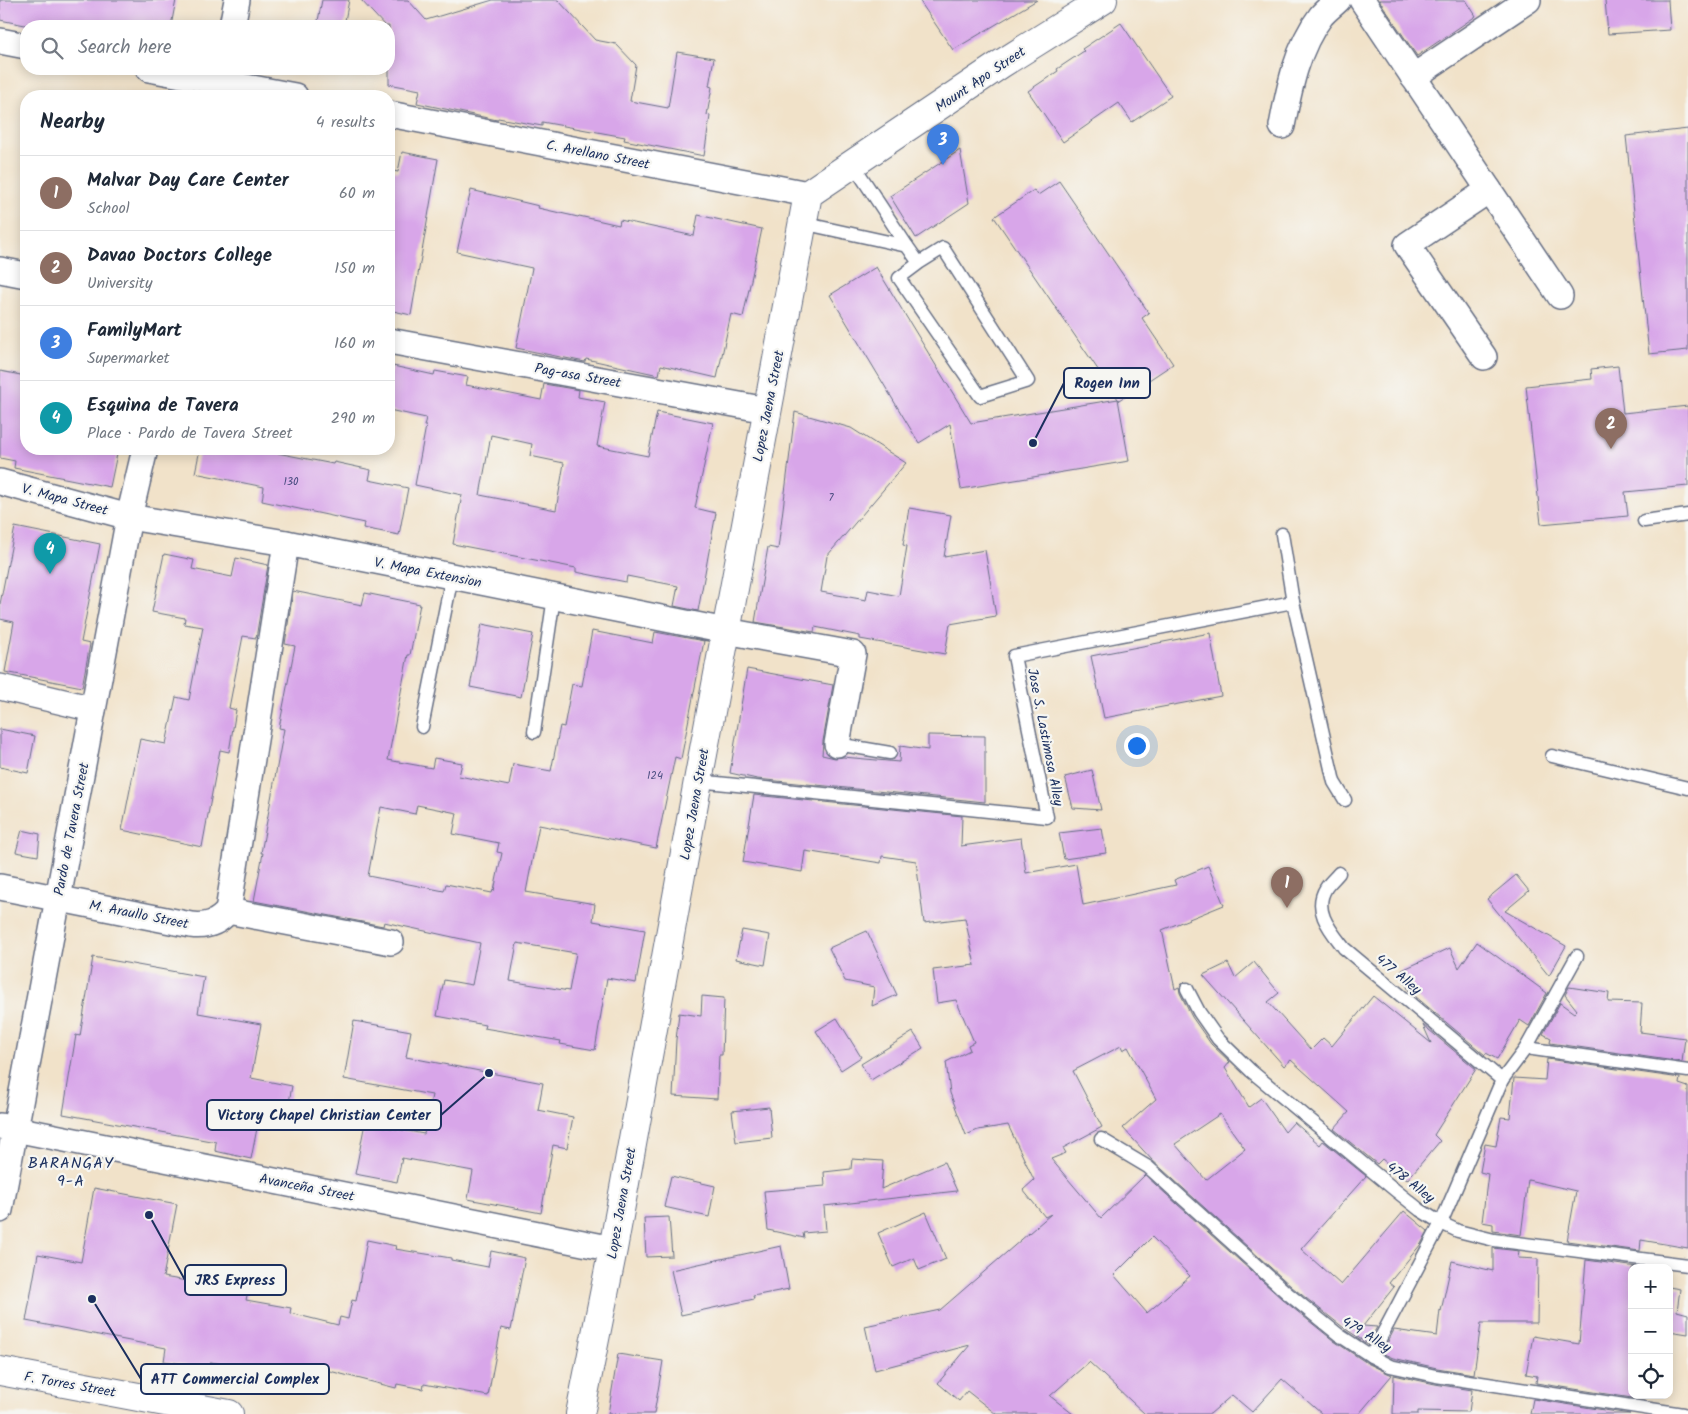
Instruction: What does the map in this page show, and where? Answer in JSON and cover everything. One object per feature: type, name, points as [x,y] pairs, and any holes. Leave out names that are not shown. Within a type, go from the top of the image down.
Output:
[{"type":"street","points":[[233,20],[236,0]]},
{"type":"street","name":"Mount Apo Street","points":[[808,194],[1001,64],[1103,0]]},
{"type":"street","points":[[1282,126],[1292,80],[1303,49],[1321,16],[1338,0]]},
{"type":"street","points":[[1362,0],[1560,296]]},
{"type":"street","points":[[1413,77],[1528,0]]},
{"type":"street","points":[[0,41],[20,45]]},
{"type":"street","points":[[183,75],[264,90]]},
{"type":"street","name":"C. Arellano Street","points":[[395,115],[808,194]]},
{"type":"street","points":[[1484,357],[1407,244],[1489,190]]},
{"type":"street","name":"Lopez Jaena Street","points":[[580,1414],[613,1249],[808,194]]},
{"type":"street","points":[[0,270],[20,274]]},
{"type":"street","name":"Pag-asa Street","points":[[395,342],[767,410]]},
{"type":"street","name":"Pardo de Tavera Street","points":[[0,1210],[8,1127],[58,899],[129,517],[144,455]]},
{"type":"street","name":"V. Mapa Street","points":[[0,482],[129,517]]},
{"type":"street","name":"V. Mapa Extension","points":[[129,517],[286,543],[726,631],[853,654],[837,744]]},
{"type":"street","points":[[286,543],[228,911],[391,942]]},
{"type":"street","points":[[0,687],[93,709]]},
{"type":"street","name":"M. Araullo Street","points":[[0,887],[200,926],[216,922],[228,911]]},
{"type":"street","name":"Avanceña Street","points":[[8,1127],[613,1249]]},
{"type":"street","name":"F. Torres Street","points":[[0,1371],[229,1414]]},
{"type":"lane","points":[[853,164],[919,263]]},
{"type":"lane","points":[[802,223],[907,246]]},
{"type":"lane","points":[[943,248],[1028,381],[980,396],[900,278],[919,263],[943,248]]},
{"type":"lane","points":[[1644,520],[1688,515]]},
{"type":"lane","points":[[1282,534],[1293,602],[1334,782],[1345,800]]},
{"type":"lane","points":[[422,726],[452,576]]},
{"type":"lane","points":[[534,732],[554,597]]},
{"type":"lane","name":"Jose S. Lastimosa Alley","points":[[698,781],[1047,817],[1014,656],[1293,602]]},
{"type":"lane","points":[[837,744],[890,753]]},
{"type":"lane","points":[[1552,756],[1688,788]]},
{"type":"lane","name":"477 Alley","points":[[1339,873],[1326,888],[1321,901],[1322,914],[1329,929],[1344,948],[1502,1080]]},
{"type":"lane","points":[[1371,1356],[1441,1223],[1502,1080],[1526,1048],[1577,956]]},
{"type":"lane","name":"478 Alley","points":[[1187,989],[1199,1012],[1218,1039],[1251,1072],[1414,1205],[1441,1223],[1458,1231],[1494,1240],[1688,1265]]},
{"type":"lane","points":[[1526,1048],[1688,1071]]},
{"type":"lane","name":"479 Alley","points":[[1101,1139],[1148,1167],[1293,1298],[1338,1335],[1390,1366],[1683,1414]]},
{"type":"building","points":[[0,0],[176,0],[172,20],[20,20],[20,24],[0,20]]},
{"type":"building","points":[[322,0],[349,0],[345,20],[318,20]]},
{"type":"building","points":[[361,0],[408,0],[426,20],[493,0],[558,0],[595,40],[616,44],[636,65],[630,101],[668,108],[677,52],[714,58],[709,86],[712,87],[707,115],[710,116],[704,156],[624,140],[625,137],[542,122],[542,126],[498,118],[497,120],[417,103],[420,90],[389,84],[389,75],[395,75],[395,20],[379,20]]},
{"type":"building","points":[[919,0],[1037,0],[953,50]]},
{"type":"building","points":[[1379,0],[1466,0],[1476,16],[1417,56]]},
{"type":"building","points":[[1605,0],[1668,0],[1670,30],[1608,34]]},
{"type":"building","points":[[1121,23],[1171,96],[1132,122],[1119,103],[1063,142],[1028,91],[1084,51],[1082,49]]},
{"type":"building","points":[[1688,129],[1688,350],[1649,354],[1626,136]]},
{"type":"building","points":[[960,150],[969,203],[916,238],[890,196]]},
{"type":"building","points":[[402,152],[438,159],[411,315],[395,311],[395,171],[398,172]]},
{"type":"building","points":[[1059,181],[1149,313],[1142,318],[1173,364],[1119,400],[994,217],[1034,190],[1038,195]]},
{"type":"building","points":[[471,190],[578,217],[619,225],[620,220],[694,236],[698,215],[762,229],[743,317],[731,314],[717,378],[661,365],[659,375],[586,359],[585,362],[516,348],[532,268],[457,252]]},
{"type":"building","points":[[876,267],[971,423],[1118,399],[1129,461],[961,489],[950,424],[919,443],[830,295]]},
{"type":"building","points":[[395,366],[434,375],[435,371],[468,377],[466,385],[541,400],[544,384],[579,390],[578,397],[605,402],[597,446],[648,456],[657,412],[713,423],[695,508],[716,513],[698,611],[674,606],[678,586],[627,576],[626,582],[576,572],[576,568],[453,544],[462,495],[415,485],[426,418],[395,411]],"holes":[[[491,435],[532,444],[530,456],[564,463],[556,510],[480,495]]]},
{"type":"building","points":[[1618,366],[1623,413],[1688,406],[1688,486],[1625,492],[1628,516],[1541,524],[1526,386],[1592,379],[1591,369]]},
{"type":"building","points":[[0,371],[20,375],[20,455],[117,455],[110,487],[14,468],[15,461],[0,458]]},
{"type":"building","points":[[795,412],[851,428],[906,463],[827,556],[821,592],[866,600],[868,590],[899,596],[907,546],[903,545],[909,508],[951,515],[944,557],[985,550],[996,616],[950,624],[945,654],[860,639],[860,636],[815,627],[814,632],[755,622],[768,547],[778,549]]},
{"type":"building","points":[[199,455],[287,455],[371,470],[369,480],[408,488],[399,535],[363,528],[364,523],[262,501],[264,487],[195,473]]},
{"type":"building","points":[[15,527],[100,544],[81,642],[90,644],[82,687],[5,672],[14,622],[0,619],[0,604]]},
{"type":"building","points":[[164,554],[194,560],[192,569],[232,577],[236,558],[268,565],[256,638],[243,636],[229,708],[236,710],[229,752],[220,750],[202,847],[122,830],[140,739],[166,744],[176,697],[189,700],[203,627],[184,624],[185,618],[152,612]]},
{"type":"building","points":[[293,591],[362,605],[365,593],[420,604],[410,655],[408,655],[388,760],[432,768],[434,758],[462,763],[459,776],[509,786],[513,764],[551,771],[560,726],[564,727],[572,684],[582,686],[592,631],[653,643],[655,632],[704,641],[681,759],[675,757],[656,848],[539,825],[526,892],[595,904],[593,921],[645,930],[636,983],[607,978],[595,1050],[560,1044],[561,1041],[484,1028],[485,1025],[437,1016],[444,980],[472,985],[480,943],[384,922],[383,926],[254,901],[284,729],[279,728],[295,646],[285,644]],"holes":[[[417,805],[457,813],[453,834],[499,843],[497,852],[502,853],[492,893],[446,884],[444,891],[368,876],[381,807],[415,814]],[[517,943],[576,953],[569,991],[510,981]]]},
{"type":"building","points":[[482,624],[533,634],[521,697],[470,687]]},
{"type":"building","points":[[1210,633],[1221,696],[1104,718],[1091,656]]},
{"type":"building","points":[[747,669],[833,685],[822,755],[835,758],[899,762],[900,746],[928,750],[928,735],[985,736],[985,802],[757,779],[730,773]]},
{"type":"building","points":[[0,729],[35,736],[28,773],[0,767]]},
{"type":"building","points":[[1092,770],[1101,810],[1073,808],[1065,777]]},
{"type":"building","points":[[754,795],[962,816],[961,846],[1021,838],[1026,873],[1076,864],[1083,905],[1176,885],[1174,880],[1208,866],[1224,905],[1162,930],[1175,989],[1179,987],[1192,1017],[1211,1044],[1230,1062],[1225,1068],[1249,1107],[1261,1098],[1285,1132],[1294,1122],[1320,1145],[1323,1141],[1366,1176],[1301,1249],[1341,1285],[1404,1211],[1428,1231],[1421,1244],[1389,1283],[1394,1287],[1363,1326],[1377,1327],[1368,1344],[1344,1328],[1292,1287],[1152,1160],[1123,1128],[1156,1099],[1128,1047],[1123,1050],[1121,1046],[1073,1071],[1102,1127],[1063,1148],[1066,1153],[1051,1159],[1101,1218],[1145,1175],[1282,1299],[1334,1341],[1367,1363],[1392,1375],[1359,1414],[1322,1414],[1282,1379],[1252,1412],[1232,1395],[1210,1414],[1145,1414],[1089,1362],[1050,1396],[1073,1414],[996,1414],[967,1391],[959,1401],[938,1383],[970,1345],[875,1370],[865,1326],[940,1310],[1051,1214],[1045,1217],[1023,1190],[1034,1180],[1008,1125],[978,1130],[966,1135],[950,1093],[946,1062],[970,1050],[968,1045],[974,1042],[956,1000],[937,1003],[933,970],[975,965],[965,918],[924,923],[916,861],[882,856],[881,863],[805,851],[802,872],[743,862]],"holes":[[[1220,1114],[1245,1149],[1206,1180],[1175,1144]],[[1152,1237],[1190,1276],[1147,1313],[1114,1275]]]},
{"type":"building","points":[[1102,828],[1106,853],[1064,859],[1059,833]]},
{"type":"building","points":[[22,830],[40,834],[38,856],[16,852]]},
{"type":"building","points":[[1516,875],[1529,891],[1505,911],[1566,946],[1549,976],[1487,899]]},
{"type":"building","points":[[742,930],[770,935],[765,965],[736,959]]},
{"type":"building","points":[[867,931],[897,995],[872,1006],[874,987],[845,981],[829,948]]},
{"type":"building","points":[[1477,942],[1547,993],[1529,1026],[1520,1020],[1497,1059],[1486,1053],[1485,1055],[1409,991],[1400,971],[1450,948],[1459,968]]},
{"type":"building","points":[[93,957],[204,977],[198,1013],[261,1024],[251,1078],[292,1086],[285,1124],[259,1118],[251,1159],[215,1151],[216,1142],[63,1114],[76,1035],[80,1036]]},
{"type":"building","points":[[1254,962],[1279,993],[1268,1002],[1311,1050],[1323,1038],[1332,1046],[1373,996],[1431,1043],[1423,1025],[1476,1069],[1434,1135],[1440,1141],[1407,1180],[1382,1159],[1377,1164],[1334,1129],[1349,1112],[1291,1060],[1284,1066],[1203,975],[1228,963],[1235,978]]},
{"type":"building","points":[[1569,987],[1609,993],[1608,1002],[1642,1003],[1640,1032],[1685,1038],[1682,1062],[1550,1043],[1551,1038],[1543,1034],[1560,1003],[1574,1013],[1577,1010],[1565,995]]},
{"type":"building","points":[[702,996],[724,998],[722,1055],[719,1055],[717,1099],[673,1096],[679,1013],[701,1016]]},
{"type":"building","points":[[837,1018],[861,1057],[841,1070],[816,1031]]},
{"type":"building","points":[[354,1021],[411,1031],[406,1057],[543,1083],[538,1110],[573,1117],[567,1148],[553,1145],[541,1213],[468,1199],[473,1171],[402,1158],[397,1182],[355,1174],[365,1123],[424,1134],[432,1095],[344,1079]]},
{"type":"building","points":[[913,1032],[923,1048],[871,1080],[861,1064]]},
{"type":"building","points":[[1547,1059],[1680,1078],[1679,1084],[1688,1087],[1688,1248],[1641,1240],[1640,1251],[1567,1241],[1576,1191],[1528,1180],[1521,1235],[1493,1231],[1493,1224],[1482,1222],[1488,1174],[1480,1172],[1485,1144],[1496,1146],[1501,1117],[1510,1118],[1514,1078],[1545,1080]]},
{"type":"building","points":[[769,1107],[772,1138],[736,1142],[732,1111]]},
{"type":"building","points":[[852,1159],[883,1161],[881,1189],[944,1162],[957,1191],[824,1206],[826,1231],[803,1233],[804,1238],[768,1230],[764,1191],[825,1186],[824,1172],[851,1169]]},
{"type":"building","points":[[671,1176],[715,1186],[709,1217],[664,1207]]},
{"type":"building","points":[[94,1188],[177,1204],[163,1277],[248,1291],[246,1300],[291,1308],[290,1313],[338,1325],[340,1317],[348,1319],[352,1300],[356,1301],[367,1240],[396,1246],[395,1249],[451,1258],[451,1260],[488,1267],[491,1251],[525,1258],[511,1330],[501,1328],[488,1396],[424,1384],[423,1389],[397,1384],[396,1388],[310,1366],[306,1389],[278,1384],[280,1375],[211,1362],[210,1369],[164,1361],[166,1348],[26,1321],[38,1254],[81,1262]]},
{"type":"building","points":[[926,1212],[946,1259],[919,1270],[914,1258],[893,1267],[878,1233]]},
{"type":"building","points":[[669,1217],[672,1256],[646,1257],[644,1218]]},
{"type":"building","points":[[781,1246],[789,1289],[753,1296],[754,1299],[681,1315],[671,1270]]},
{"type":"building","points":[[1493,1248],[1519,1251],[1518,1258],[1538,1259],[1537,1323],[1481,1323],[1474,1374],[1393,1358],[1382,1353],[1394,1330],[1437,1336],[1440,1310],[1452,1261],[1493,1271]]},
{"type":"building","points":[[1586,1260],[1628,1266],[1628,1397],[1536,1383],[1537,1376],[1526,1374],[1533,1336],[1579,1344]]},
{"type":"building","points":[[1673,1288],[1680,1289],[1677,1311],[1688,1314],[1688,1334],[1673,1332]]},
{"type":"building","points":[[618,1354],[663,1361],[654,1414],[608,1414]]},
{"type":"building","points":[[1394,1375],[1472,1390],[1469,1412],[1418,1411],[1418,1414],[1393,1414]]},
{"type":"building","points":[[1533,1399],[1630,1414],[1530,1414]]},
{"type":"place","name":"FamilyMart","points":[[943,165]]},
{"type":"place","name":"Rogen Inn","points":[[1033,443]]},
{"type":"place","name":"Davao Doctors College","points":[[1611,449]]},
{"type":"place","name":"Esquina de Tavera","points":[[50,574]]},
{"type":"place","name":"Malvar Day Care Center","points":[[1287,908]]},
{"type":"place","name":"Victory Chapel Christian Center","points":[[489,1073]]},
{"type":"place","name":"JRS Express","points":[[149,1215]]},
{"type":"place","name":"ATT Commercial Complex","points":[[92,1299]]},
{"type":"district","name":"BARANGAY 9-A","points":[[71,1171]]}]
